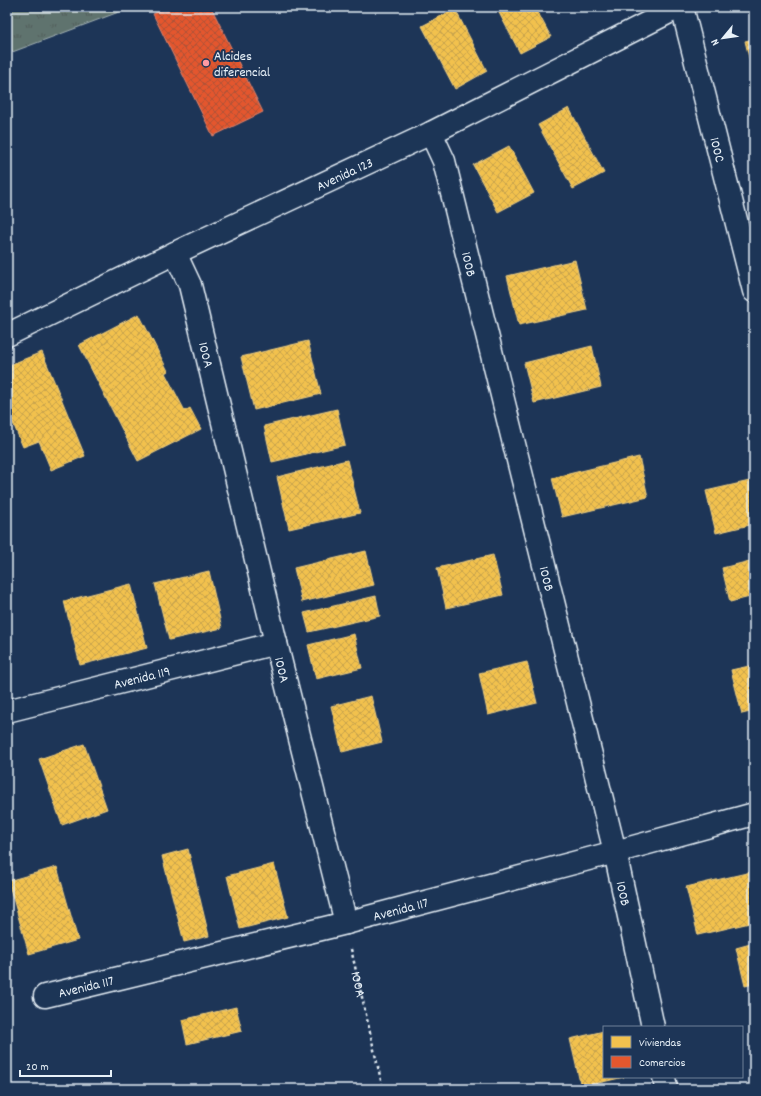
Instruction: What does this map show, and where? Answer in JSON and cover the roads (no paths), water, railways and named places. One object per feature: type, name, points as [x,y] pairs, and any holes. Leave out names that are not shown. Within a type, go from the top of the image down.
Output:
[{"type":"street","name":"Avenida 123","points":[[7,335],[175,253],[430,133],[680,7]]},
{"type":"street","name":"100C","points":[[680,7],[754,291]]},
{"type":"street","name":"100B","points":[[430,133],[444,161],[615,852],[653,1026]]},
{"type":"street","name":"100A","points":[[175,253],[190,285],[276,643],[346,923]]},
{"type":"street","name":"Avenida 119","points":[[7,711],[276,643]]},
{"type":"street","name":"Avenida 117","points":[[45,996],[346,923],[754,814]]},
{"type":"street","points":[[664,1078],[666,1089]]},
{"type":"place","name":"Alcides diferencial","points":[[206,63]]}]
